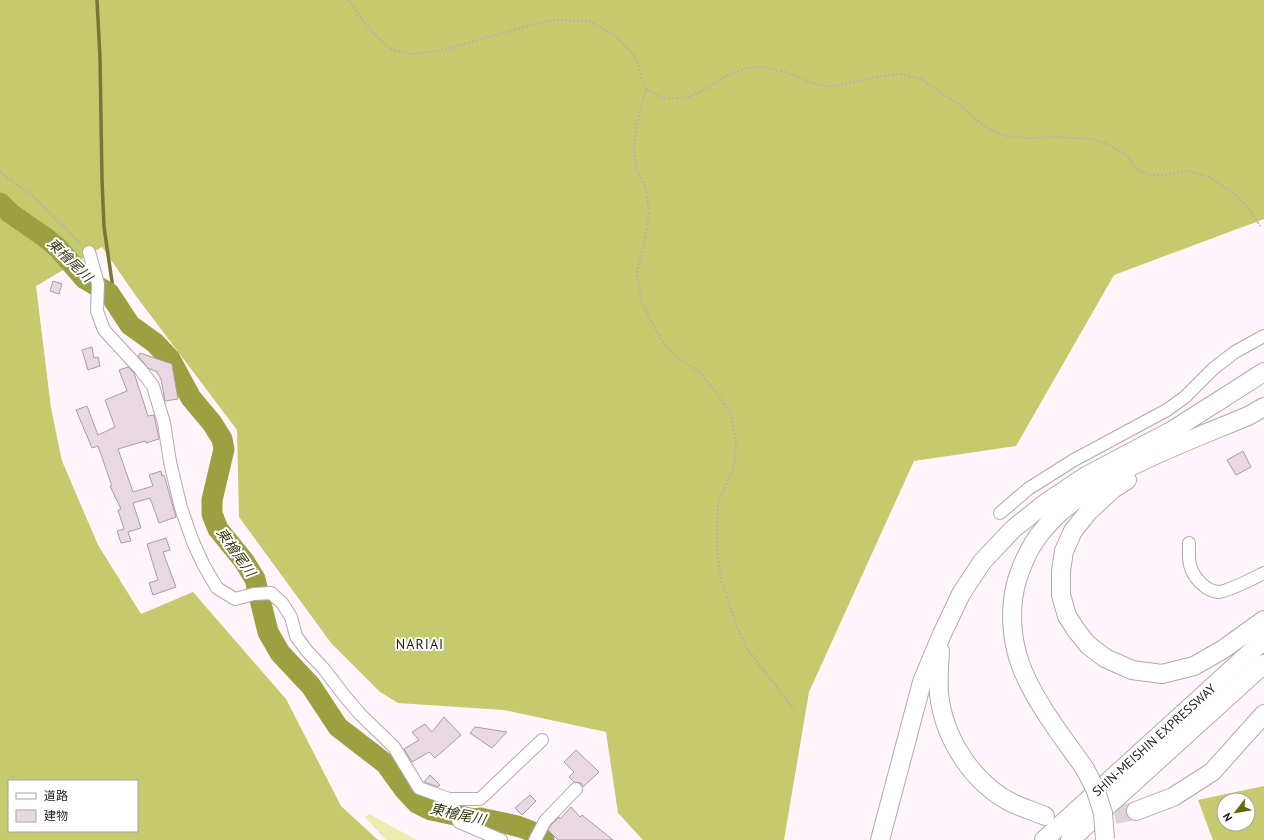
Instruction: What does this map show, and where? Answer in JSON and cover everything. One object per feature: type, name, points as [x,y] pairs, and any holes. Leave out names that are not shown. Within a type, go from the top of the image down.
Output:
[{"type":"highway","points":[[880,840],[922,682],[961,594],[982,562],[1013,530],[1047,502],[1086,476],[1173,430],[1264,372]]},
{"type":"highway","points":[[1105,840],[1103,813],[1095,788],[1085,769],[1035,695],[1021,666],[1014,638],[1011,610],[1015,587],[1022,566],[1033,544],[1048,525],[1066,506],[1091,489],[1138,463],[1248,416],[1264,407]]},
{"type":"highway","points":[[1180,444],[1113,489],[1089,511],[1073,531],[1064,551],[1061,571],[1061,595],[1067,616],[1088,645],[1105,658],[1132,670],[1162,674],[1194,666],[1222,650],[1264,620]]},
{"type":"highway","points":[[942,634],[938,672],[939,695],[945,721],[960,755],[985,784],[1013,803],[1045,816]]},
{"type":"highway","name":"SHIN-MEISHIN EXPRESSWAY","points":[[1044,840],[1264,640]]},
{"type":"highway","name":"SHIN-MEISHIN EXPRESSWAY","points":[[1070,840],[1264,664]]},
{"type":"highway","points":[[1136,811],[1173,797],[1212,772],[1264,714]]},
{"type":"street","points":[[89,252],[98,284],[97,311],[104,330],[140,369],[152,386],[164,423],[170,462],[181,508],[193,542],[203,564],[217,588],[235,599],[254,594],[271,593],[282,604],[291,617],[296,636],[307,651],[324,669],[360,714],[394,747],[419,788],[449,799],[480,799],[542,740]]},
{"type":"street","points":[[1000,513],[1028,488],[1074,460],[1167,410],[1185,397],[1214,368],[1235,352],[1264,336]]},
{"type":"street","points":[[1189,543],[1190,567],[1199,582],[1208,589],[1218,592],[1264,574]]},
{"type":"street","points":[[535,840],[545,821],[576,789]]},
{"type":"street","points":[[449,799],[459,822],[501,840]]},
{"type":"path","points":[[349,0],[360,17],[376,36],[393,50],[413,54],[440,51],[552,20],[590,21],[618,38],[636,57],[646,89],[636,126],[634,151],[636,168],[646,189],[650,211],[636,273],[641,301],[663,342],[677,357],[700,373],[723,401],[732,418],[736,443],[734,468],[718,503],[717,550],[721,579],[737,628],[748,650],[796,712]]},
{"type":"path","points":[[646,89],[667,99],[688,97],[707,88],[726,76],[747,68],[764,67],[785,72],[812,83],[832,87],[876,77],[901,74],[921,79],[957,103],[984,126],[1005,136],[1028,138],[1057,137],[1093,139],[1109,145],[1125,154],[1139,171],[1151,175],[1187,171],[1209,177],[1231,190],[1248,207],[1260,226]]},
{"type":"path","points":[[0,172],[36,199],[89,252]]},
{"type":"green space","points":[[0,0],[1264,0],[1264,219],[1114,275],[1016,446],[914,461],[809,692],[784,840],[643,840],[618,813],[606,732],[504,710],[398,703],[380,692],[331,643],[239,517],[237,430],[136,296],[102,247],[36,286],[51,408],[62,461],[98,545],[141,614],[193,592],[286,699],[341,806],[378,840],[0,840]]},
{"type":"green space","points":[[1264,786],[1264,840],[1213,840],[1198,800],[1216,796],[1216,832],[1256,832],[1256,792],[1236,792]]},
{"type":"green space","points":[[369,814],[417,840],[386,840],[365,817]]},
{"type":"building","points":[[53,281],[62,284],[59,294],[50,291]]},
{"type":"building","points":[[92,347],[94,358],[98,357],[100,366],[88,370],[82,350]]},
{"type":"building","points":[[140,353],[172,364],[178,399],[165,401],[161,379],[157,372],[148,368],[138,356]]},
{"type":"building","points":[[128,367],[134,373],[148,416],[154,415],[159,439],[146,443],[145,441],[118,449],[133,492],[153,486],[149,475],[161,471],[162,476],[164,475],[176,517],[159,523],[150,498],[133,503],[141,528],[128,532],[131,541],[121,543],[117,531],[124,529],[118,510],[121,509],[110,486],[112,486],[98,446],[92,448],[76,410],[87,406],[98,435],[115,427],[105,400],[127,391],[119,370]]},
{"type":"building","points":[[1243,451],[1251,467],[1236,475],[1227,460]]},
{"type":"building","points":[[166,538],[170,550],[163,552],[176,587],[153,595],[149,583],[158,580],[147,544]]},
{"type":"building","points":[[444,717],[461,735],[435,758],[429,752],[412,762],[404,749],[419,740],[412,732],[425,724],[432,732]]},
{"type":"building","points":[[475,727],[507,732],[492,748],[470,733]]},
{"type":"building","points":[[576,750],[599,772],[583,787],[581,783],[574,782],[569,777],[574,772],[564,762]]},
{"type":"building","points":[[430,775],[440,785],[438,787],[424,782]]},
{"type":"building","points":[[530,795],[536,801],[522,815],[515,808]]},
{"type":"building","points":[[571,807],[580,817],[582,815],[613,840],[558,840],[548,830],[559,817],[560,819]]},
{"type":"waterway","points":[[97,0],[100,58],[104,227],[115,302]]},
{"type":"waterway","name":"東檜尾川","points":[[0,203],[10,213],[58,248],[85,279],[109,293],[130,325],[155,343],[170,359],[191,398],[212,423],[222,439],[224,449],[212,500],[212,514],[218,529],[244,561],[255,579],[268,632],[280,653],[311,686],[338,727],[386,764],[404,789],[417,803],[431,810],[474,819],[480,818],[514,825],[530,831],[544,840]]},
{"type":"tunnel","points":[[1088,820],[1136,811]]},
{"type":"district","name":"NARIAI","points":[[420,644]]}]
